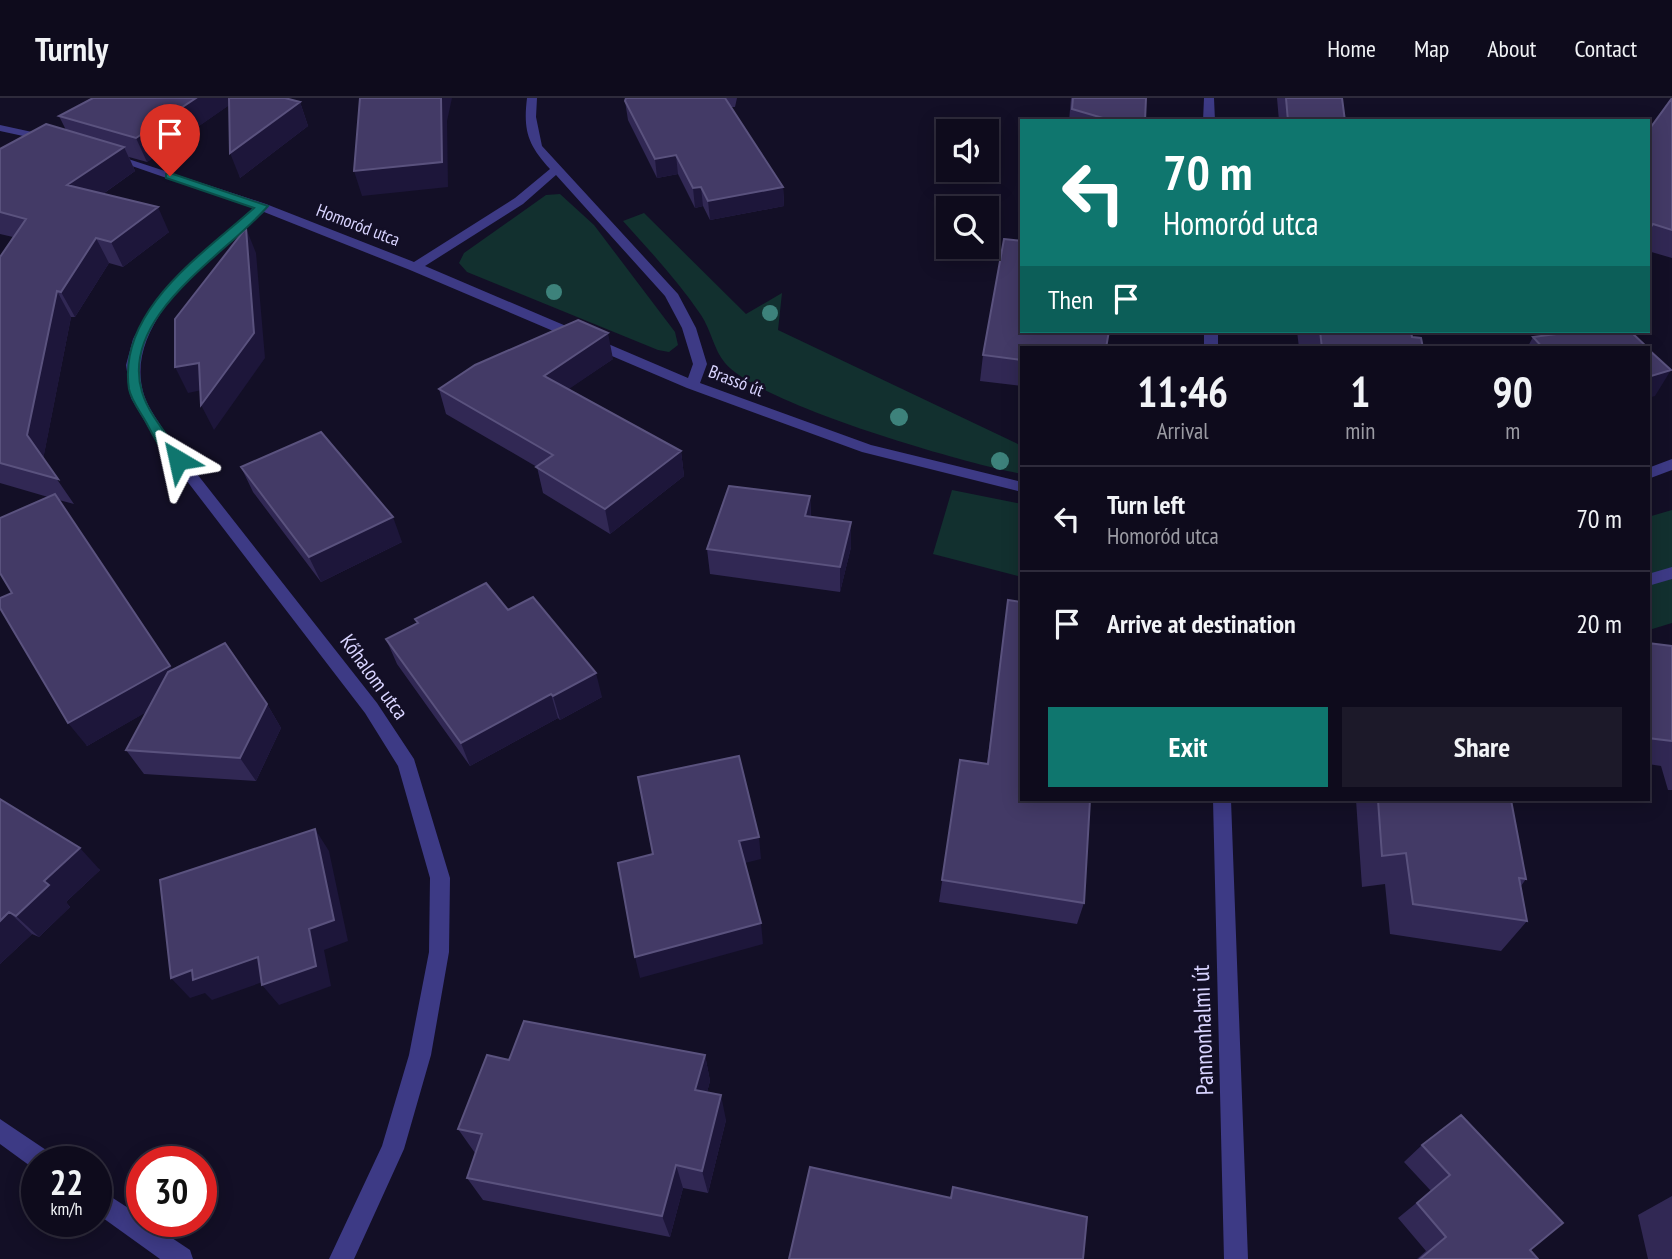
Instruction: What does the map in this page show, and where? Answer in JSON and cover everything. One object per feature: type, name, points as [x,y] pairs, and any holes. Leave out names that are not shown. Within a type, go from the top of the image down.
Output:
[{"type":"street","name":"Brassó út","points":[[532,98],[530,117],[536,147],[671,294],[689,328],[700,363],[692,385],[814,433],[867,449],[1020,487]]},
{"type":"street","points":[[1209,98],[1209,119]]},
{"type":"street","points":[[0,128],[61,142]]},
{"type":"street","name":"Homoród utca","points":[[100,153],[262,206],[415,267],[692,385]]},
{"type":"street","points":[[415,267],[519,201],[555,170]]},
{"type":"street","name":"Kőhalom utca","points":[[262,206],[175,286],[152,316],[134,352],[135,392],[162,439],[386,730],[407,764],[440,878],[439,952],[420,1055],[393,1149],[341,1259]]},
{"type":"street","points":[[1650,473],[1672,464]]},
{"type":"street","points":[[1650,579],[1672,573]]},
{"type":"street","name":"Pannonhalmi út","points":[[1222,801],[1236,1259]]},
{"type":"street","points":[[0,1130],[22,1146]]},
{"type":"street","points":[[112,1210],[181,1259]]},
{"type":"green space","points":[[560,194],[594,225],[675,332],[678,345],[669,352],[658,350],[467,272],[459,263],[464,253],[546,195]]},
{"type":"green space","points":[[644,213],[746,314],[782,293],[778,330],[1020,445],[1020,474],[956,458],[865,430],[778,397],[746,379],[725,363],[692,302],[623,221]]},
{"type":"green space","points":[[952,490],[1020,504],[1020,576],[933,554]]},
{"type":"green space","points":[[1672,510],[1672,623],[1650,630],[1650,516]]},
{"type":"building","points":[[93,98],[196,98],[136,138],[59,116]]},
{"type":"building","points":[[229,98],[285,98],[300,102],[230,153]]},
{"type":"building","points":[[360,98],[441,98],[442,162],[354,171]]},
{"type":"building","points":[[626,98],[725,98],[783,187],[708,201],[701,187],[693,188],[676,155],[655,159],[625,101]]},
{"type":"building","points":[[1073,98],[1146,98],[1145,119],[1106,119],[1072,109]]},
{"type":"building","points":[[1286,98],[1342,98],[1345,119],[1288,119]]},
{"type":"building","points":[[1672,98],[1672,230],[1653,224],[1650,228],[1650,128]]},
{"type":"building","points":[[46,124],[124,147],[67,185],[158,207],[111,242],[96,238],[61,292],[57,291],[27,435],[58,479],[0,463],[0,257],[26,219],[0,212],[0,149]]},
{"type":"building","points":[[246,228],[254,333],[201,405],[199,363],[175,367],[175,319]]},
{"type":"building","points":[[1004,239],[1020,241],[1020,333],[1109,333],[1106,346],[1020,346],[1020,360],[983,355]]},
{"type":"building","points":[[578,320],[608,333],[544,376],[681,451],[605,509],[536,467],[553,455],[439,389],[475,365]]},
{"type":"building","points":[[1320,333],[1411,333],[1412,337],[1421,338],[1423,346],[1322,346]]},
{"type":"building","points":[[1564,333],[1632,333],[1646,346],[1541,346],[1533,337]]},
{"type":"building","points":[[1650,351],[1671,370],[1650,376]]},
{"type":"building","points":[[321,432],[393,517],[309,557],[241,467]]},
{"type":"building","points":[[729,486],[810,496],[805,516],[851,522],[840,567],[707,549]]},
{"type":"building","points":[[55,494],[170,666],[68,723],[0,608],[0,598],[12,593],[0,573],[0,518]]},
{"type":"building","points":[[486,583],[508,610],[533,597],[596,673],[461,743],[386,639],[418,623],[415,619]]},
{"type":"building","points":[[1008,600],[1020,602],[1020,801],[1090,801],[1084,903],[942,880],[960,760],[988,764]]},
{"type":"building","points":[[225,643],[267,704],[240,758],[126,750],[168,672]]},
{"type":"building","points":[[1650,643],[1672,646],[1672,741],[1650,738]]},
{"type":"building","points":[[739,756],[759,837],[739,841],[761,923],[635,957],[618,863],[653,854],[638,777]]},
{"type":"building","points":[[0,799],[80,848],[44,881],[49,885],[16,916],[9,912],[0,921]]},
{"type":"building","points":[[1378,801],[1511,801],[1526,879],[1519,878],[1527,921],[1413,904],[1406,853],[1382,856]]},
{"type":"building","points":[[315,829],[334,920],[309,929],[316,966],[262,985],[258,957],[193,980],[192,970],[171,978],[160,880]]},
{"type":"building","points":[[524,1021],[705,1055],[695,1090],[721,1095],[702,1171],[676,1165],[662,1216],[467,1178],[482,1134],[458,1129],[487,1055],[509,1060]]},
{"type":"building","points":[[1461,1115],[1563,1223],[1530,1250],[1538,1259],[1420,1259],[1446,1237],[1417,1203],[1450,1175],[1422,1145]]},
{"type":"building","points":[[810,1167],[951,1198],[953,1187],[1087,1217],[1083,1259],[789,1259]]},
{"type":"route","points":[[170,176],[262,206],[175,286],[152,316],[134,352],[135,392],[162,439],[178,460]]}]
